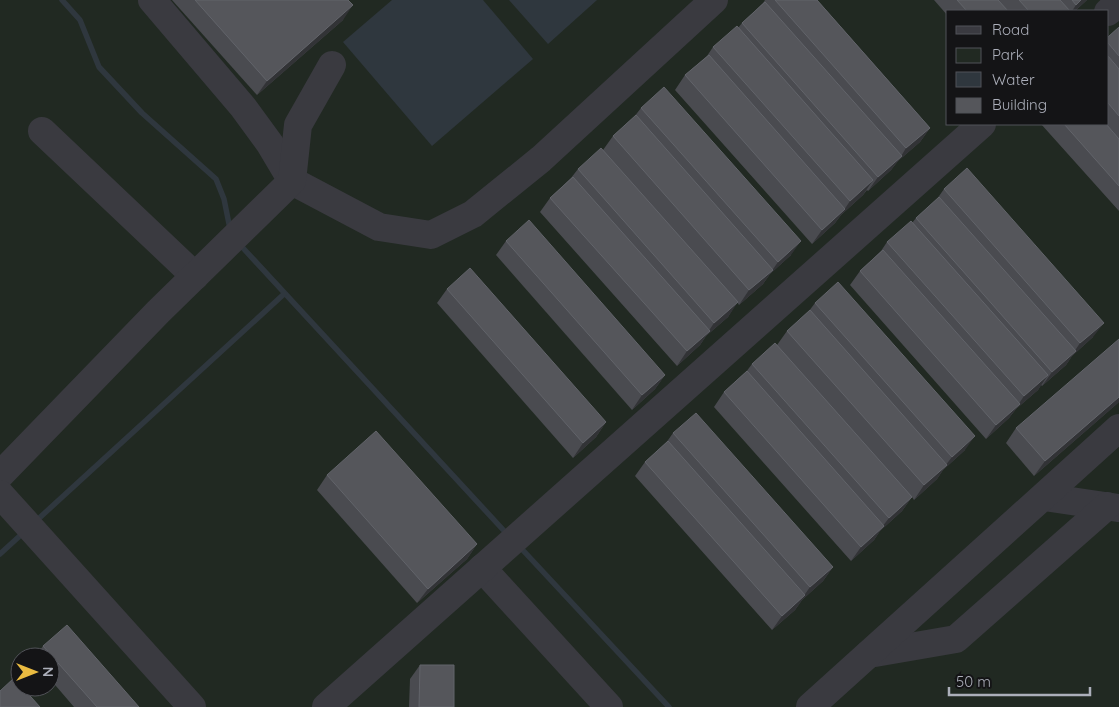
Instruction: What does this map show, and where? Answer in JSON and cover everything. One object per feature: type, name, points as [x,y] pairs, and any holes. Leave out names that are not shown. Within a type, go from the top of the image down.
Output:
[{"type":"lane","points":[[152,0],[243,107],[270,144],[292,181],[379,227],[431,235],[473,214],[534,165],[714,0]]},
{"type":"lane","points":[[1109,11],[1119,2]]},
{"type":"lane","points":[[0,475],[195,276],[292,181],[298,125],[332,65]]},
{"type":"lane","points":[[326,707],[981,125]]},
{"type":"lane","points":[[42,131],[195,276]]},
{"type":"lane","points":[[810,707],[1119,428]]},
{"type":"lane","points":[[0,494],[192,707]]},
{"type":"lane","points":[[1044,497],[1113,507]]},
{"type":"lane","points":[[869,654],[956,639],[1113,507]]},
{"type":"lane","points":[[482,568],[609,707]]},
{"type":"green space","points":[[0,0],[1119,0],[1119,707],[0,707]]},
{"type":"water","points":[[392,0],[483,0],[533,59],[432,146],[343,42]]},
{"type":"water","points":[[509,0],[597,0],[548,44]]},
{"type":"building","points":[[195,0],[348,0],[353,5],[267,81]]},
{"type":"building","points":[[775,0],[817,0],[930,128],[906,148]]},
{"type":"building","points":[[957,0],[998,0],[1007,10],[966,10]]},
{"type":"building","points":[[1019,0],[1060,0],[1069,10],[1028,10]]},
{"type":"building","points":[[1072,0],[1081,0],[1076,5]]},
{"type":"building","points":[[765,2],[902,156],[878,177],[742,23]]},
{"type":"building","points":[[737,26],[873,180],[850,201],[713,47]]},
{"type":"building","points":[[1119,27],[1119,56],[1109,44],[1109,36]]},
{"type":"building","points":[[709,55],[845,209],[822,230],[685,75]]},
{"type":"building","points":[[1109,57],[1119,69],[1119,116],[1109,104]]},
{"type":"building","points":[[664,87],[801,241],[778,262],[641,108]]},
{"type":"building","points":[[636,115],[773,270],[749,290],[613,136]]},
{"type":"building","points":[[1065,125],[1107,125],[1119,139],[1119,186]]},
{"type":"building","points":[[601,148],[738,302],[714,323],[578,169]]},
{"type":"building","points":[[967,168],[1104,323],[1080,343],[944,189]]},
{"type":"building","points":[[573,177],[710,331],[687,351],[550,198]]},
{"type":"building","points":[[939,197],[1076,351],[1052,372],[916,218]]},
{"type":"building","points":[[529,220],[665,375],[642,395],[506,241]]},
{"type":"building","points":[[911,221],[1048,375],[1024,396],[887,242]]},
{"type":"building","points":[[883,250],[1020,404],[996,425],[860,271]]},
{"type":"building","points":[[470,268],[606,422],[583,443],[447,289]]},
{"type":"building","points":[[838,282],[975,436],[952,457],[815,303]]},
{"type":"building","points":[[810,310],[947,465],[924,485],[787,331]]},
{"type":"building","points":[[1119,339],[1119,397],[1045,461],[1016,428]]},
{"type":"building","points":[[775,343],[912,497],[889,518],[752,364]]},
{"type":"building","points":[[747,371],[884,526],[861,547],[724,392]]},
{"type":"building","points":[[696,413],[833,567],[810,587],[673,433]]},
{"type":"building","points":[[376,431],[477,544],[428,589],[327,475]]},
{"type":"building","points":[[668,441],[805,595],[782,616],[645,462]]},
{"type":"building","points":[[67,625],[139,707],[97,707],[60,665],[60,647],[43,646]]},
{"type":"building","points":[[420,665],[454,665],[454,707],[419,707]]},
{"type":"building","points":[[10,682],[10,697],[31,697],[40,707],[0,707],[0,691]]},
{"type":"waterway","points":[[62,0],[80,20],[99,67],[142,113],[216,179],[224,199],[230,229]]},
{"type":"waterway","points":[[243,248],[507,534]]},
{"type":"waterway","points":[[36,521],[284,294]]},
{"type":"waterway","points":[[0,554],[23,533]]},
{"type":"waterway","points":[[519,546],[669,707]]}]
